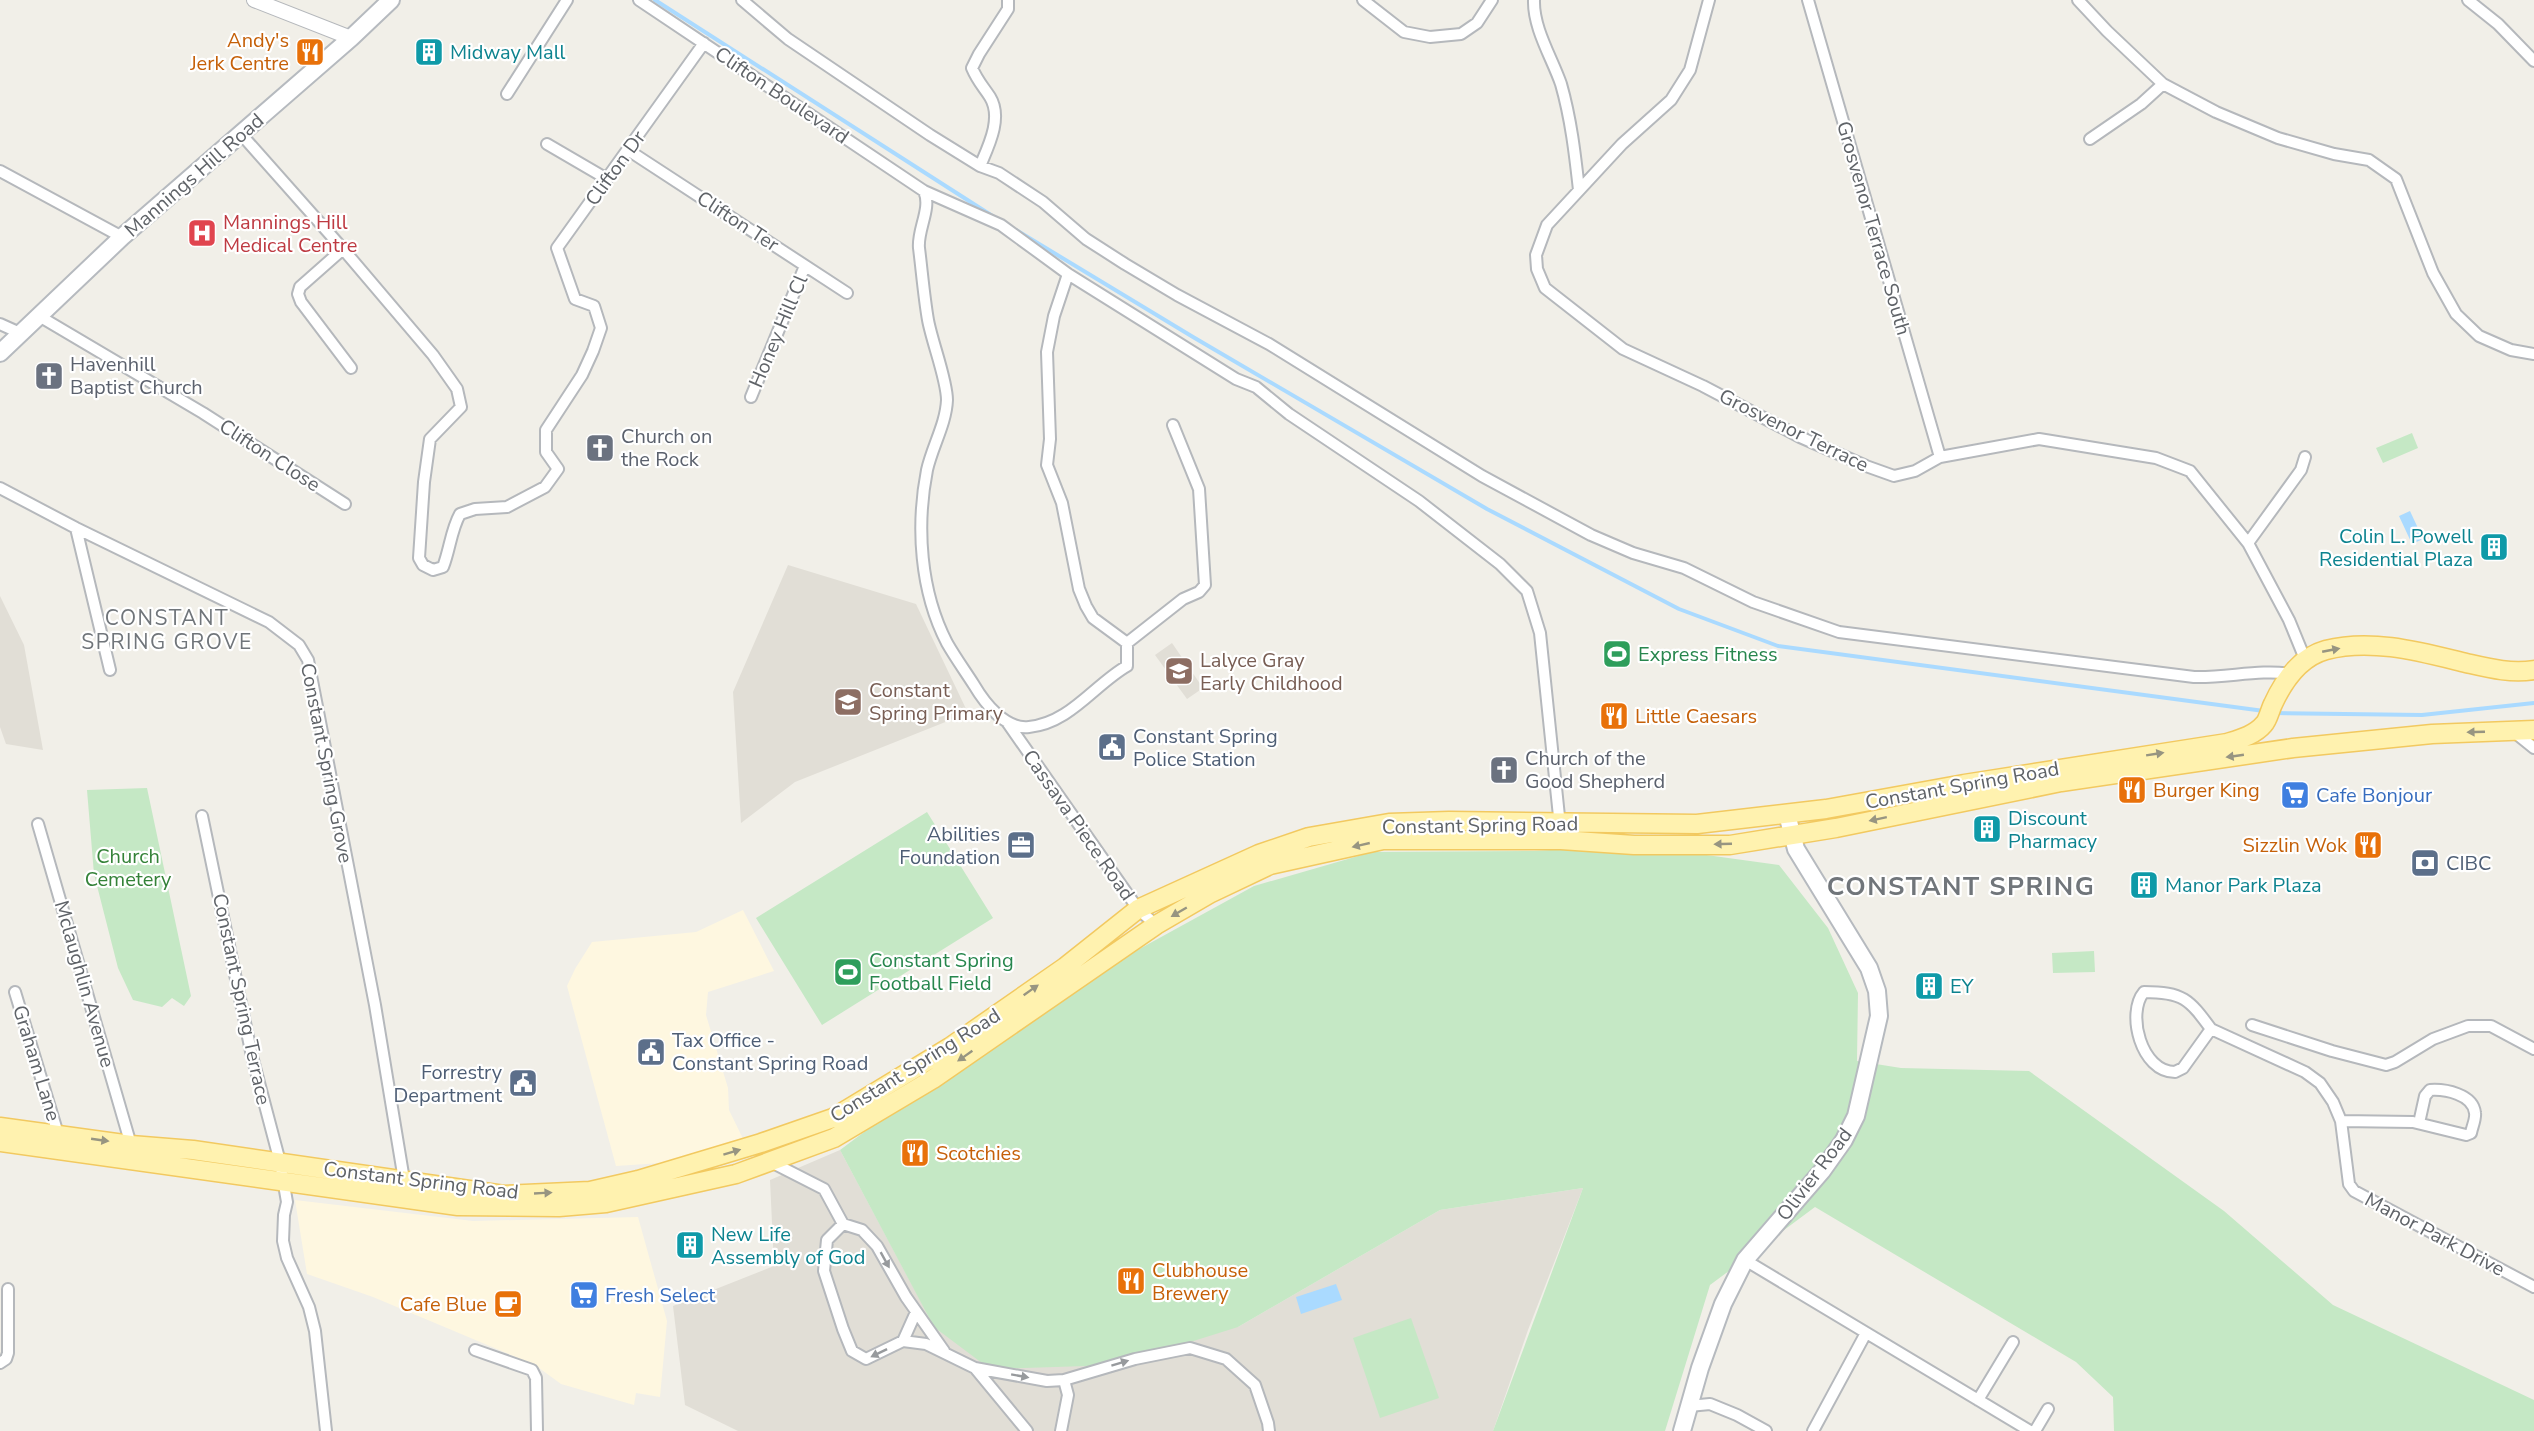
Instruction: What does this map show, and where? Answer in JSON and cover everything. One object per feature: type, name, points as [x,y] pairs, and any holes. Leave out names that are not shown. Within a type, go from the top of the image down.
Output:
[{"type":"main road","name":"Mannings Hill Road","points":[[0,353],[122,237],[392,0]]},
{"type":"main road","points":[[2304,659],[2328,650],[2364,645],[2418,652],[2504,671],[2534,670]]},
{"type":"main road","name":"Constant Spring Road","points":[[0,1127],[131,1145],[193,1150],[282,1171],[458,1206],[559,1207],[606,1203],[641,1196],[736,1174],[834,1138],[933,1079],[1156,925],[1211,893],[1270,865],[1383,840],[1697,824],[1786,814],[2227,743],[2242,739],[2269,714],[2292,674],[2304,659]]},
{"type":"main road","points":[[2269,714],[2271,733],[2279,739],[2400,733],[2432,734]]},
{"type":"main road","name":"Constant Spring Road","points":[[0,1142],[282,1171],[404,1180],[504,1195],[590,1191],[638,1180],[790,1134],[833,1118],[950,1047],[1065,967],[1138,909],[1259,854],[1309,837],[1389,823],[1449,821],[1560,832],[1634,845],[1730,845],[1792,836],[2061,782],[2293,748],[2432,734],[2534,730]]},
{"type":"main road","name":"Olivier Road","points":[[1682,1431],[1700,1368],[1723,1304],[1745,1260],[1822,1171],[1844,1140],[1856,1116],[1879,1016],[1878,991],[1869,968],[1796,849],[1786,814]]},
{"type":"street","points":[[254,0],[351,38]]},
{"type":"street","points":[[507,94],[567,0]]},
{"type":"street","name":"Clifton Boulevard","points":[[639,0],[924,191],[1001,225],[1068,274],[1236,379],[1256,387],[1289,414],[1443,518],[1500,564],[1527,591],[1540,633],[1560,832]]},
{"type":"street","points":[[742,0],[788,39],[930,135],[981,166],[999,173],[1042,202],[1086,239],[1125,264],[1177,295],[1269,344],[1482,476],[1591,535],[1633,553],[1684,568],[1753,602],[1839,632],[2194,676],[2221,678],[2262,671],[2292,674]]},
{"type":"street","points":[[981,166],[993,136],[994,114],[991,98],[979,84],[972,68],[1008,9],[1008,0]]},
{"type":"street","points":[[1363,0],[1404,32],[1430,37],[1461,34],[1477,23],[1492,0]]},
{"type":"street","points":[[1534,0],[1541,32],[1561,84],[1573,134],[1579,190]]},
{"type":"street","name":"Grosvenor Terrace","points":[[1709,0],[1690,70],[1671,100],[1622,144],[1547,225],[1536,255],[1545,288],[1623,349],[1704,387],[1800,437],[1894,476],[1915,471],[1940,457],[2039,439],[2156,458],[2190,471],[2248,543],[2289,621],[2304,659]]},
{"type":"street","name":"Grosvenor Terrace South","points":[[1808,0],[1940,457]]},
{"type":"street","points":[[2078,0],[2163,84],[2216,112],[2278,138],[2334,154],[2369,160],[2396,179],[2433,273],[2456,314],[2479,336],[2511,350],[2534,354]]},
{"type":"street","points":[[2468,0],[2498,24],[2534,61]]},
{"type":"street","name":"Clifton Dr","points":[[343,249],[433,355],[457,389],[461,407],[430,439],[424,482],[419,558],[423,566],[433,570],[443,567],[449,551],[454,524],[460,514],[476,509],[507,507],[545,487],[558,469],[546,452],[546,430],[582,375],[601,328],[594,306],[576,299],[557,248],[704,43]]},
{"type":"street","points":[[2090,139],[2141,104],[2163,84]]},
{"type":"street","points":[[241,134],[343,249],[300,287],[298,294],[300,302],[351,368]]},
{"type":"street","points":[[547,144],[607,179]]},
{"type":"street","name":"Clifton Ter","points":[[628,150],[847,293]]},
{"type":"street","points":[[0,171],[122,237]]},
{"type":"street","name":"Cassava Piece Road","points":[[924,191],[927,198],[918,240],[928,320],[947,399],[927,469],[922,513],[922,559],[931,604],[947,642],[983,699],[1007,722],[1138,909],[1156,925]]},
{"type":"street","name":"Honey Hill Cl","points":[[751,397],[806,266]]},
{"type":"street","points":[[1068,274],[1054,316],[1047,352],[1050,439],[1047,465],[1062,503],[1079,589],[1086,606],[1093,618],[1127,643],[1183,599],[1199,592],[1205,585],[1199,489],[1173,425]]},
{"type":"street","name":"Clifton Close","points":[[39,316],[203,412],[345,504]]},
{"type":"street","points":[[0,324],[20,333]]},
{"type":"street","points":[[2248,543],[2301,470],[2306,457]]},
{"type":"street","name":"Constant Spring Grove","points":[[0,488],[76,528],[269,622],[299,645],[308,660],[375,1005],[404,1180]]},
{"type":"street","points":[[76,528],[111,670]]},
{"type":"street","name":"Cassava Piece Road","points":[[1007,722],[1027,728],[1054,720],[1074,708],[1116,672],[1127,666],[1127,643]]},
{"type":"street","points":[[2513,730],[2534,748]]},
{"type":"street","name":"Constant Spring Terrace","points":[[202,816],[252,1056],[282,1171],[287,1202],[283,1241],[287,1258],[309,1307],[315,1331],[326,1431]]},
{"type":"street","name":"Mclaughlin Avenue","points":[[38,824],[131,1145]]},
{"type":"street","name":"Graham Lane","points":[[15,992],[58,1134]]},
{"type":"street","points":[[2144,992],[2176,995],[2193,1004],[2211,1029],[2182,1068],[2175,1072],[2167,1072],[2151,1061],[2143,1050],[2138,1035],[2139,998],[2144,992]]},
{"type":"street","points":[[2252,1025],[2332,1051],[2386,1065],[2433,1039],[2468,1026],[2491,1026],[2534,1049]]},
{"type":"street","name":"Manor Park Drive","points":[[2211,1029],[2305,1072],[2320,1083],[2333,1102],[2341,1121],[2349,1184],[2354,1191],[2534,1287]]},
{"type":"street","points":[[2341,1121],[2419,1123],[2466,1135],[2471,1133],[2475,1113],[2471,1102],[2464,1097],[2439,1089],[2430,1090],[2425,1096],[2419,1123]]},
{"type":"street","points":[[771,1162],[824,1190],[843,1224],[862,1230],[877,1246],[916,1312],[944,1351]]},
{"type":"street","points":[[843,1224],[827,1240],[824,1271],[852,1351],[867,1359],[903,1341],[926,1344],[975,1368],[1047,1381],[1064,1380],[1135,1359],[1191,1348],[1226,1359],[1255,1385],[1269,1431]]},
{"type":"street","points":[[1745,1260],[2030,1431]]},
{"type":"street","points":[[2,1363],[8,1353],[8,1289]]},
{"type":"street","points":[[903,1341],[916,1312]]},
{"type":"street","points":[[1814,1431],[1866,1333]]},
{"type":"street","points":[[1978,1400],[2013,1342]]},
{"type":"street","points":[[475,1350],[532,1370],[536,1378],[537,1431]]},
{"type":"street","points":[[975,1368],[1027,1431]]},
{"type":"street","points":[[1061,1431],[1068,1395],[1064,1380]]},
{"type":"street","points":[[1689,1406],[1710,1404],[1737,1415],[1766,1431]]},
{"type":"street","points":[[2035,1431],[2048,1409]]},
{"type":"shaded area","name":"Constant Spring Primary","points":[[788,565],[916,604],[968,713],[795,782],[741,823],[733,692]]},
{"type":"shaded area","points":[[0,596],[24,645],[43,750],[6,744],[0,727]]},
{"type":"shaded area","name":"Lalyce Gray Early Childhood","points":[[1172,643],[1203,688],[1187,699],[1155,655]]},
{"type":"shaded area","name":"Tax Office - Constant Spring Road","points":[[743,910],[774,971],[708,992],[706,1015],[728,1088],[729,1110],[748,1149],[737,1158],[616,1166],[567,986],[575,969],[592,942],[696,932]]},
{"type":"shaded area","points":[[840,1150],[934,1326],[1238,1327],[1440,1210],[1583,1188],[1528,1330],[1493,1431],[738,1431],[685,1405],[673,1306],[774,1266],[770,1180]]},
{"type":"shaded area","points":[[295,1200],[473,1221],[638,1217],[667,1321],[660,1397],[636,1393],[634,1405],[561,1384],[535,1365],[373,1297],[307,1274]]},
{"type":"green space","points":[[2412,433],[2418,448],[2383,463],[2376,448]]},
{"type":"green space","name":"Church Cemetery","points":[[147,788],[191,996],[184,1006],[172,998],[162,1007],[133,1000],[118,968],[94,874],[87,790]]},
{"type":"green space","name":"Constant Spring Football Field","points":[[927,812],[993,918],[822,1025],[756,918]]},
{"type":"green space","points":[[1634,845],[1779,865],[1828,928],[1858,993],[1857,1061],[1901,1068],[2029,1071],[2224,1211],[2333,1305],[2534,1400],[2534,1431],[2114,1431],[2113,1397],[2076,1362],[1815,1207],[1710,1285],[1665,1431],[1493,1431],[1583,1188],[1440,1210],[1238,1327],[1117,1365],[990,1369],[934,1327],[840,1150],[996,1034],[1061,992],[1254,886],[1372,852],[1534,851]]},
{"type":"green space","points":[[2094,951],[2095,972],[2053,973],[2052,953]]},
{"type":"green space","points":[[1411,1318],[1439,1398],[1380,1418],[1353,1338]]},
{"type":"water","points":[[2410,511],[2423,539],[2412,544],[2399,516]]},
{"type":"water","points":[[1336,1284],[1342,1300],[1301,1314],[1296,1297]]},
{"type":"waterway","points":[[655,0],[994,217]]},
{"type":"waterway","points":[[1016,230],[1193,337],[1487,509],[1679,609],[1778,646],[2264,711]]},
{"type":"waterway","points":[[2274,713],[2422,715],[2534,703]]},
{"type":"place","name":"Andy's Jerk Centre","points":[[310,52]]},
{"type":"place","name":"Midway Mall","points":[[429,52]]},
{"type":"place","name":"Mannings Hill Medical Centre","points":[[202,233]]},
{"type":"place","name":"Havenhill Baptist Church","points":[[49,376]]},
{"type":"place","name":"Church on the Rock","points":[[600,448]]},
{"type":"place","name":"Colin L. Powell Residential Plaza","points":[[2494,547]]},
{"type":"place","name":"Express Fitness","points":[[1617,654]]},
{"type":"place","name":"Lalyce Gray Early Childhood","points":[[1179,671]]},
{"type":"place","name":"Constant Spring Primary","points":[[848,702]]},
{"type":"place","name":"Little Caesars","points":[[1614,716]]},
{"type":"place","name":"Constant Spring Police Station","points":[[1112,747]]},
{"type":"place","name":"Church of the Good Shepherd","points":[[1504,770]]},
{"type":"place","name":"Burger King","points":[[2132,790]]},
{"type":"place","name":"Cafe Bonjour","points":[[2295,795]]},
{"type":"place","name":"Discount Pharmacy","points":[[1987,829]]},
{"type":"place","name":"Abilities Foundation","points":[[1021,845]]},
{"type":"place","name":"Sizzlin Wok","points":[[2368,845]]},
{"type":"place","name":"CIBC","points":[[2425,863]]},
{"type":"place","name":"Manor Park Plaza","points":[[2144,885]]},
{"type":"place","name":"Constant Spring Football Field","points":[[848,972]]},
{"type":"place","name":"EY","points":[[1929,986]]},
{"type":"place","name":"Tax Office - Constant Spring Road","points":[[651,1052]]},
{"type":"place","name":"Forrestry Department","points":[[523,1083]]},
{"type":"place","name":"Scotchies","points":[[915,1153]]},
{"type":"place","name":"New Life Assembly of God","points":[[690,1245]]},
{"type":"place","name":"Clubhouse Brewery","points":[[1131,1281]]},
{"type":"place","name":"Fresh Select","points":[[584,1295]]},
{"type":"place","name":"Cafe Blue","points":[[508,1304]]},
{"type":"district","name":"CONSTANT SPRING GROVE","points":[[167,630]]},
{"type":"district","name":"CONSTANT SPRING","points":[[1961,886]]}]
